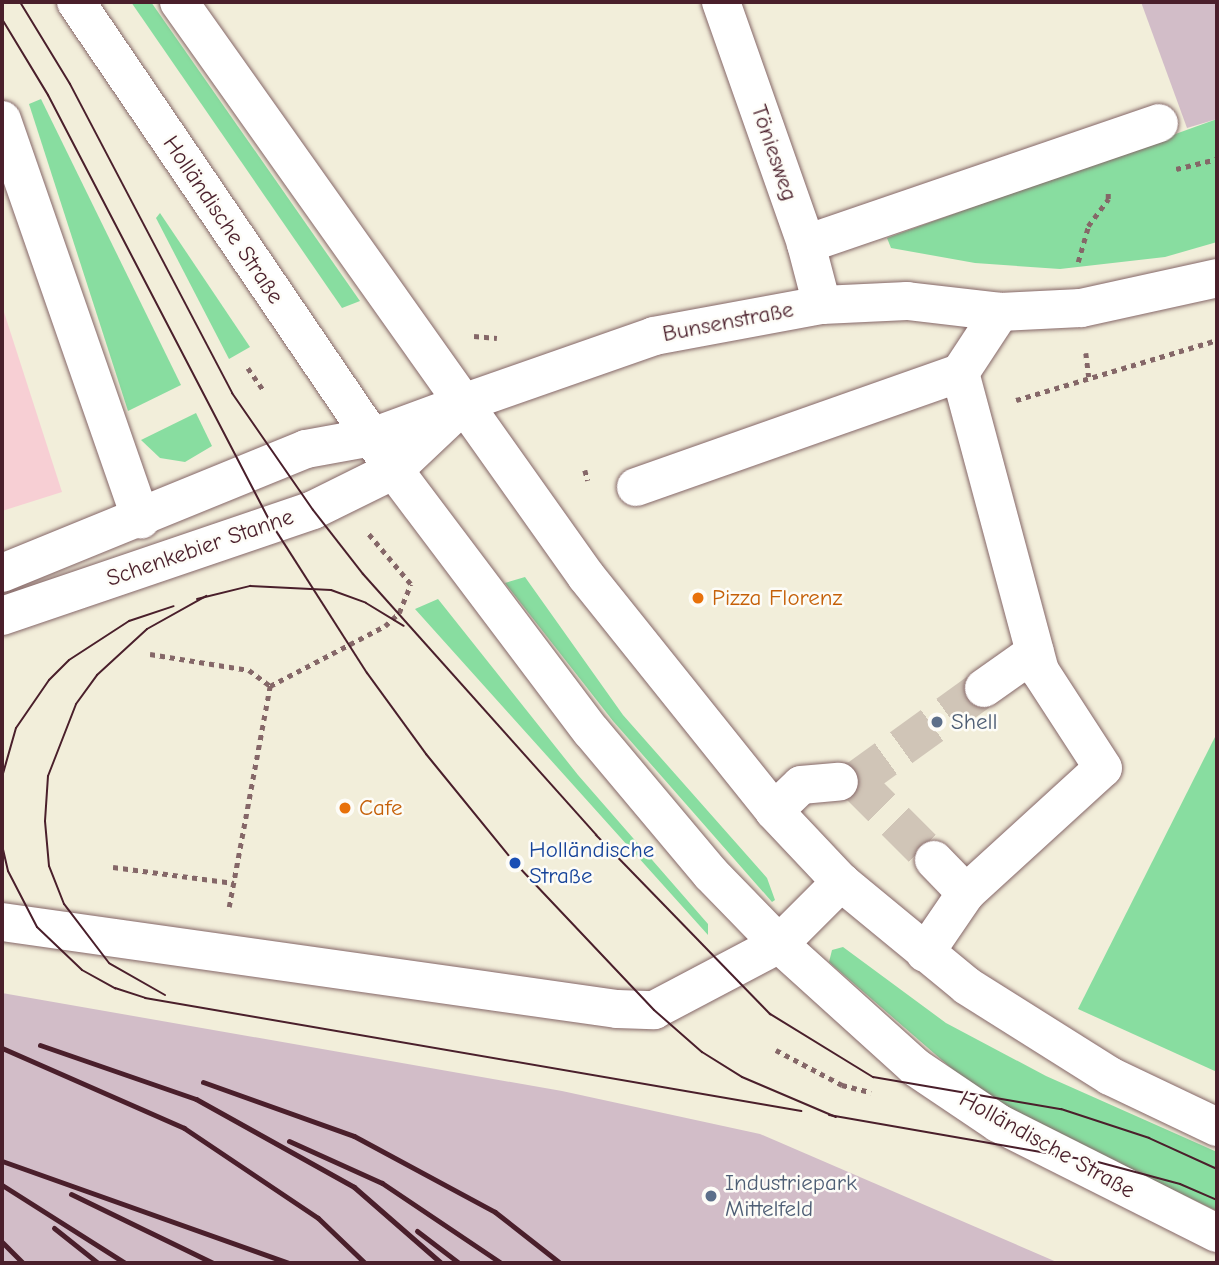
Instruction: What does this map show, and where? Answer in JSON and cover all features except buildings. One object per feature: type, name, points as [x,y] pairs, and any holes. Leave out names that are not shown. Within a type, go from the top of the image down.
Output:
[{"type":"main road","name":"Holländische Straße","points":[[76,2],[394,470],[591,731],[711,874],[779,944],[915,1067],[998,1123],[1217,1233]]},
{"type":"main road","points":[[179,2],[391,303],[466,402],[586,576],[774,811],[841,882],[925,953],[1027,1027],[1110,1076],[1217,1127]]},
{"type":"main road","name":"Töniesweg","points":[[721,2],[806,244],[822,305]]},
{"type":"main road","points":[[2,120],[141,519]]},
{"type":"main road","points":[[806,244],[1159,123]]},
{"type":"main road","name":"Bunsenstraße","points":[[466,402],[653,336],[822,305],[907,301],[1000,312],[1081,308],[1217,278]]},
{"type":"main road","points":[[636,487],[960,373],[1000,312]]},
{"type":"main road","points":[[925,953],[966,893],[1103,768],[1040,671],[960,373]]},
{"type":"main road","points":[[372,437],[466,402]]},
{"type":"main road","points":[[394,470],[466,402]]},
{"type":"main road","name":"Schenkebier Stanne","points":[[2,573],[141,519],[306,449],[372,437]]},
{"type":"main road","name":"Schenkebier Stanne","points":[[2,616],[313,510],[394,470]]},
{"type":"main road","points":[[984,688],[1035,652]]},
{"type":"main road","points":[[774,811],[801,785],[839,782]]},
{"type":"main road","points":[[934,860],[966,893]]},
{"type":"main road","points":[[2,922],[617,1009],[653,1010],[779,944],[841,882]]},
{"type":"path","points":[[1076,268],[1088,226],[1108,199],[1109,177]]},
{"type":"path","points":[[1089,377],[1217,340]]},
{"type":"path","points":[[248,368],[264,391]]},
{"type":"path","points":[[270,686],[385,626],[399,613],[411,584],[362,526]]},
{"type":"path","points":[[149,654],[249,670],[270,686]]},
{"type":"path","points":[[222,953],[270,686]]},
{"type":"path","points":[[113,867],[233,883]]},
{"type":"path","points":[[776,1050],[842,1084],[882,1095]]},
{"type":"shaded area","points":[[1141,2],[1217,2],[1217,119],[1187,128]]},
{"type":"shaded area","points":[[2,306],[62,492],[2,511]]},
{"type":"shaded area","name":"Industriepark Mittelfeld","points":[[2,993],[562,1091],[760,1134],[1059,1263],[2,1263]]},
{"type":"green space","points":[[131,2],[151,2],[360,301],[342,308]]},
{"type":"green space","points":[[41,99],[181,385],[128,411],[29,104]]},
{"type":"green space","points":[[1217,119],[1217,242],[1165,257],[1060,269],[975,263],[891,248],[887,238]]},
{"type":"green space","points":[[160,213],[250,347],[229,359],[156,218]]},
{"type":"green space","points":[[196,413],[212,446],[185,462],[160,458],[141,440]]},
{"type":"green space","points":[[525,577],[623,715],[767,878],[775,900],[772,902],[613,721],[505,583]]},
{"type":"green space","points":[[438,599],[578,775],[708,924],[708,935],[415,609]]},
{"type":"green space","points":[[1217,733],[1217,1072],[1078,1009]]},
{"type":"green space","points":[[843,947],[946,1023],[1046,1076],[1217,1152],[1217,1211],[1004,1108],[958,1074],[829,962],[832,950]]},
{"type":"tunnel","points":[[839,782],[855,781],[984,688]]},
{"type":"tunnel","points":[[855,781],[934,860]]},
{"type":"tram line","points":[[20,2],[70,84],[232,393],[313,510],[363,574],[596,835],[770,1014],[873,1077],[1061,1109],[1149,1138],[1217,1169]]},
{"type":"tram line","points":[[2,19],[48,95],[271,523],[367,673],[426,754],[515,863],[654,1010],[702,1052],[742,1077],[836,1117]]},
{"type":"tram line","points":[[197,599],[250,586],[331,590],[366,603],[404,626]]},
{"type":"tram line","points":[[165,995],[109,963],[64,904],[49,866],[45,821],[48,776],[76,704],[97,675],[147,629],[206,596]]},
{"type":"tram line","points":[[2,777],[16,728],[49,680],[69,660],[129,621],[174,606]]},
{"type":"tram line","points":[[2,845],[8,871],[37,927],[82,970],[115,988],[145,998],[801,1111]]},
{"type":"tram line","points":[[829,1115],[1098,1162],[1180,1184],[1217,1200]]},
{"type":"railway","points":[[40,1045],[196,1099],[354,1187],[441,1263]]},
{"type":"railway","points":[[2,1048],[184,1128],[318,1218],[365,1263]]},
{"type":"railway","points":[[203,1082],[354,1136],[495,1212],[560,1263]]},
{"type":"railway","points":[[289,1141],[382,1183],[501,1263]]},
{"type":"railway","points":[[2,1161],[288,1263]]},
{"type":"railway","points":[[2,1185],[125,1263]]},
{"type":"railway","points":[[71,1194],[213,1263]]},
{"type":"railway","points":[[54,1228],[98,1263]]},
{"type":"railway","points":[[417,1231],[459,1263]]},
{"type":"railway","points":[[2,1242],[23,1263]]},
{"type":"place","name":"Pizza Florenz","points":[[698,598]]},
{"type":"place","name":"Shell","points":[[937,722]]},
{"type":"place","name":"Cafe","points":[[345,808]]},
{"type":"place","name":"Holländische Straße","points":[[515,863]]},
{"type":"place","name":"Industriepark Mittelfeld","points":[[711,1196]]}]
